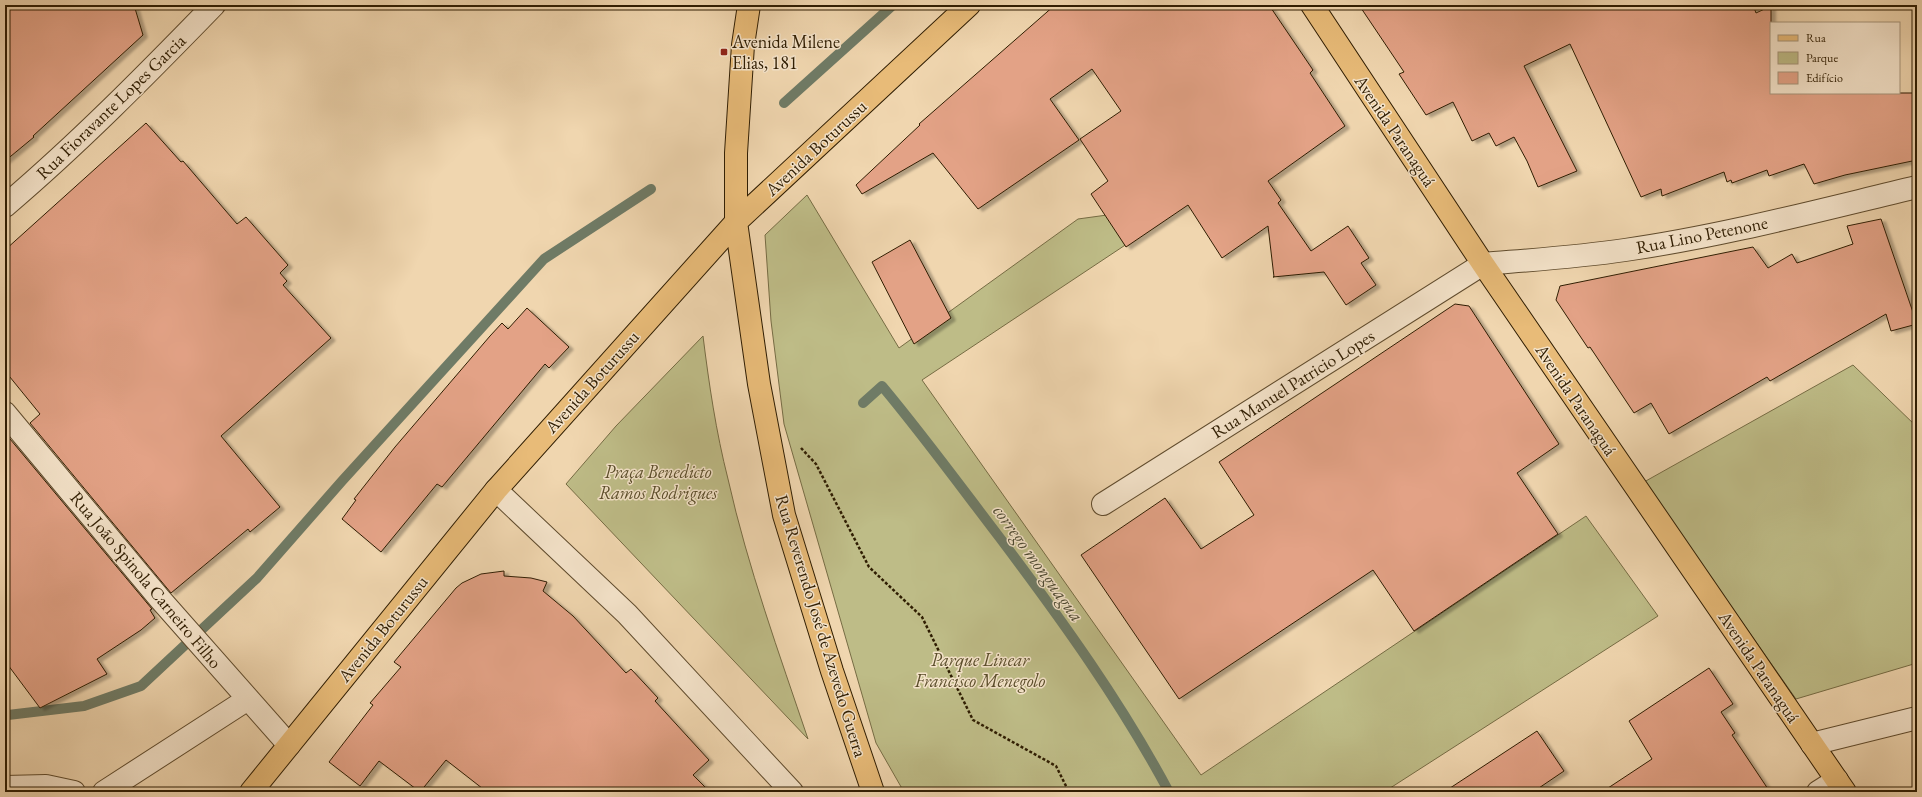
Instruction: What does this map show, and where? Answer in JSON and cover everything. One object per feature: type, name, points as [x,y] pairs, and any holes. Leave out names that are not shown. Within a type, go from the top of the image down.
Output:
[{"type":"main road","name":"Rua Reverendo José de Azevedo Guerra","points":[[749,5],[743,45],[736,153],[736,222],[759,384],[784,515],[832,671],[873,792]]},
{"type":"main road","name":"Avenida Boturussu","points":[[251,792],[496,490],[736,222],[969,5]]},
{"type":"main road","name":"Avenida Paranaguá","points":[[1312,5],[1483,264],[1840,786]]},
{"type":"street","name":"Rua Fioravante Lopes Garcia","points":[[5,206],[35,181],[170,50],[214,5]]},
{"type":"street","name":"Rua Lino Petenone","points":[[1483,264],[1558,258],[1625,250],[1725,232],[1917,187]]},
{"type":"street","name":"Rua Manuel Patricio Lopes","points":[[1103,504],[1483,264]]},
{"type":"street","name":"Rua João Spinola Carneiro Filho","points":[[5,413],[178,620],[289,745]]},
{"type":"street","points":[[496,490],[627,614],[792,792]]},
{"type":"street","points":[[104,792],[248,699]]},
{"type":"street","points":[[1812,744],[1917,718]]},
{"type":"street","points":[[5,787],[46,786],[74,792]]},
{"type":"street","points":[[1818,792],[1840,786]]},
{"type":"path","points":[[800,446],[816,464],[869,567],[922,617],[973,720],[1056,766],[1069,792]]},
{"type":"green space","name":"Parque Linear Francisco Menegolo","points":[[807,195],[899,348],[1078,219],[1107,215],[1172,214],[922,380],[1201,775],[1586,516],[1658,616],[1384,792],[904,792],[876,743],[784,424],[771,321],[765,235]]},
{"type":"green space","name":"Praça Benedicto Ramos Rodrigues","points":[[703,336],[716,426],[736,512],[754,578],[808,739],[566,484],[616,426]]},
{"type":"green space","points":[[1853,365],[1917,427],[1917,663],[1796,699],[1644,482]]},
{"type":"building","points":[[5,5],[134,5],[143,35],[33,136],[34,137],[5,161]]},
{"type":"building","points":[[1055,5],[1269,5],[1313,70],[1310,73],[1345,126],[1268,181],[1281,200],[1278,203],[1311,251],[1348,226],[1369,258],[1361,263],[1376,285],[1346,305],[1324,272],[1274,277],[1268,226],[1222,258],[1188,205],[1126,247],[1091,194],[1108,181],[1080,139],[1121,111],[1092,69],[1050,99],[1079,140],[978,209],[933,153],[862,194],[856,185],[920,125],[919,124]]},
{"type":"building","points":[[1359,5],[1753,5],[1756,13],[1771,6],[1770,94],[1917,93],[1917,160],[1845,175],[1814,184],[1804,164],[1769,176],[1767,170],[1732,183],[1731,180],[1727,182],[1724,172],[1662,196],[1661,189],[1641,197],[1570,44],[1524,66],[1577,171],[1538,187],[1527,161],[1514,137],[1496,146],[1489,133],[1472,141],[1453,102],[1426,115],[1399,74],[1404,72]]},
{"type":"building","points":[[146,123],[181,162],[183,161],[237,224],[246,217],[288,265],[280,273],[287,281],[283,285],[331,338],[221,436],[280,507],[250,532],[248,529],[171,593],[30,423],[40,414],[5,371],[5,250]]},
{"type":"building","points":[[1881,219],[1917,324],[1891,331],[1886,314],[1770,381],[1767,377],[1669,434],[1651,403],[1634,413],[1590,347],[1588,348],[1556,300],[1560,286],[1753,247],[1768,268],[1792,254],[1797,263],[1853,244],[1847,226]]},
{"type":"building","points":[[910,240],[951,318],[914,344],[872,262]]},
{"type":"building","points":[[1455,304],[1469,306],[1559,444],[1517,473],[1558,534],[1414,631],[1373,570],[1179,699],[1081,555],[1165,498],[1201,549],[1254,515],[1219,462]]},
{"type":"building","points":[[527,308],[569,347],[549,368],[545,364],[442,487],[437,484],[381,552],[342,519],[356,500],[354,499],[395,447],[490,336],[502,323],[508,329]]},
{"type":"building","points":[[10,439],[152,609],[150,610],[155,618],[141,630],[97,659],[107,674],[40,708],[5,661],[5,443]]},
{"type":"building","points":[[504,571],[504,576],[531,578],[547,582],[543,591],[573,616],[626,673],[631,669],[658,698],[655,701],[709,760],[693,775],[710,792],[487,792],[446,760],[420,792],[379,761],[360,786],[329,762],[373,705],[370,703],[401,667],[394,662],[456,588],[462,583],[481,574]]},
{"type":"building","points":[[1709,668],[1733,704],[1721,712],[1735,733],[1732,735],[1770,792],[1602,792],[1652,759],[1629,721]]},
{"type":"building","points":[[1537,731],[1564,771],[1533,792],[1444,792]]},
{"type":"waterway","points":[[784,103],[893,5]]},
{"type":"waterway","points":[[5,712],[8,715],[84,706],[141,686],[257,578],[342,481],[544,259],[651,189]]},
{"type":"waterway","name":"corrego monguagua","points":[[863,403],[882,386],[942,461],[1068,630],[1111,693],[1169,792]]},
{"type":"place","name":"Avenida Milene Elias, 181","points":[[724,52]]}]
